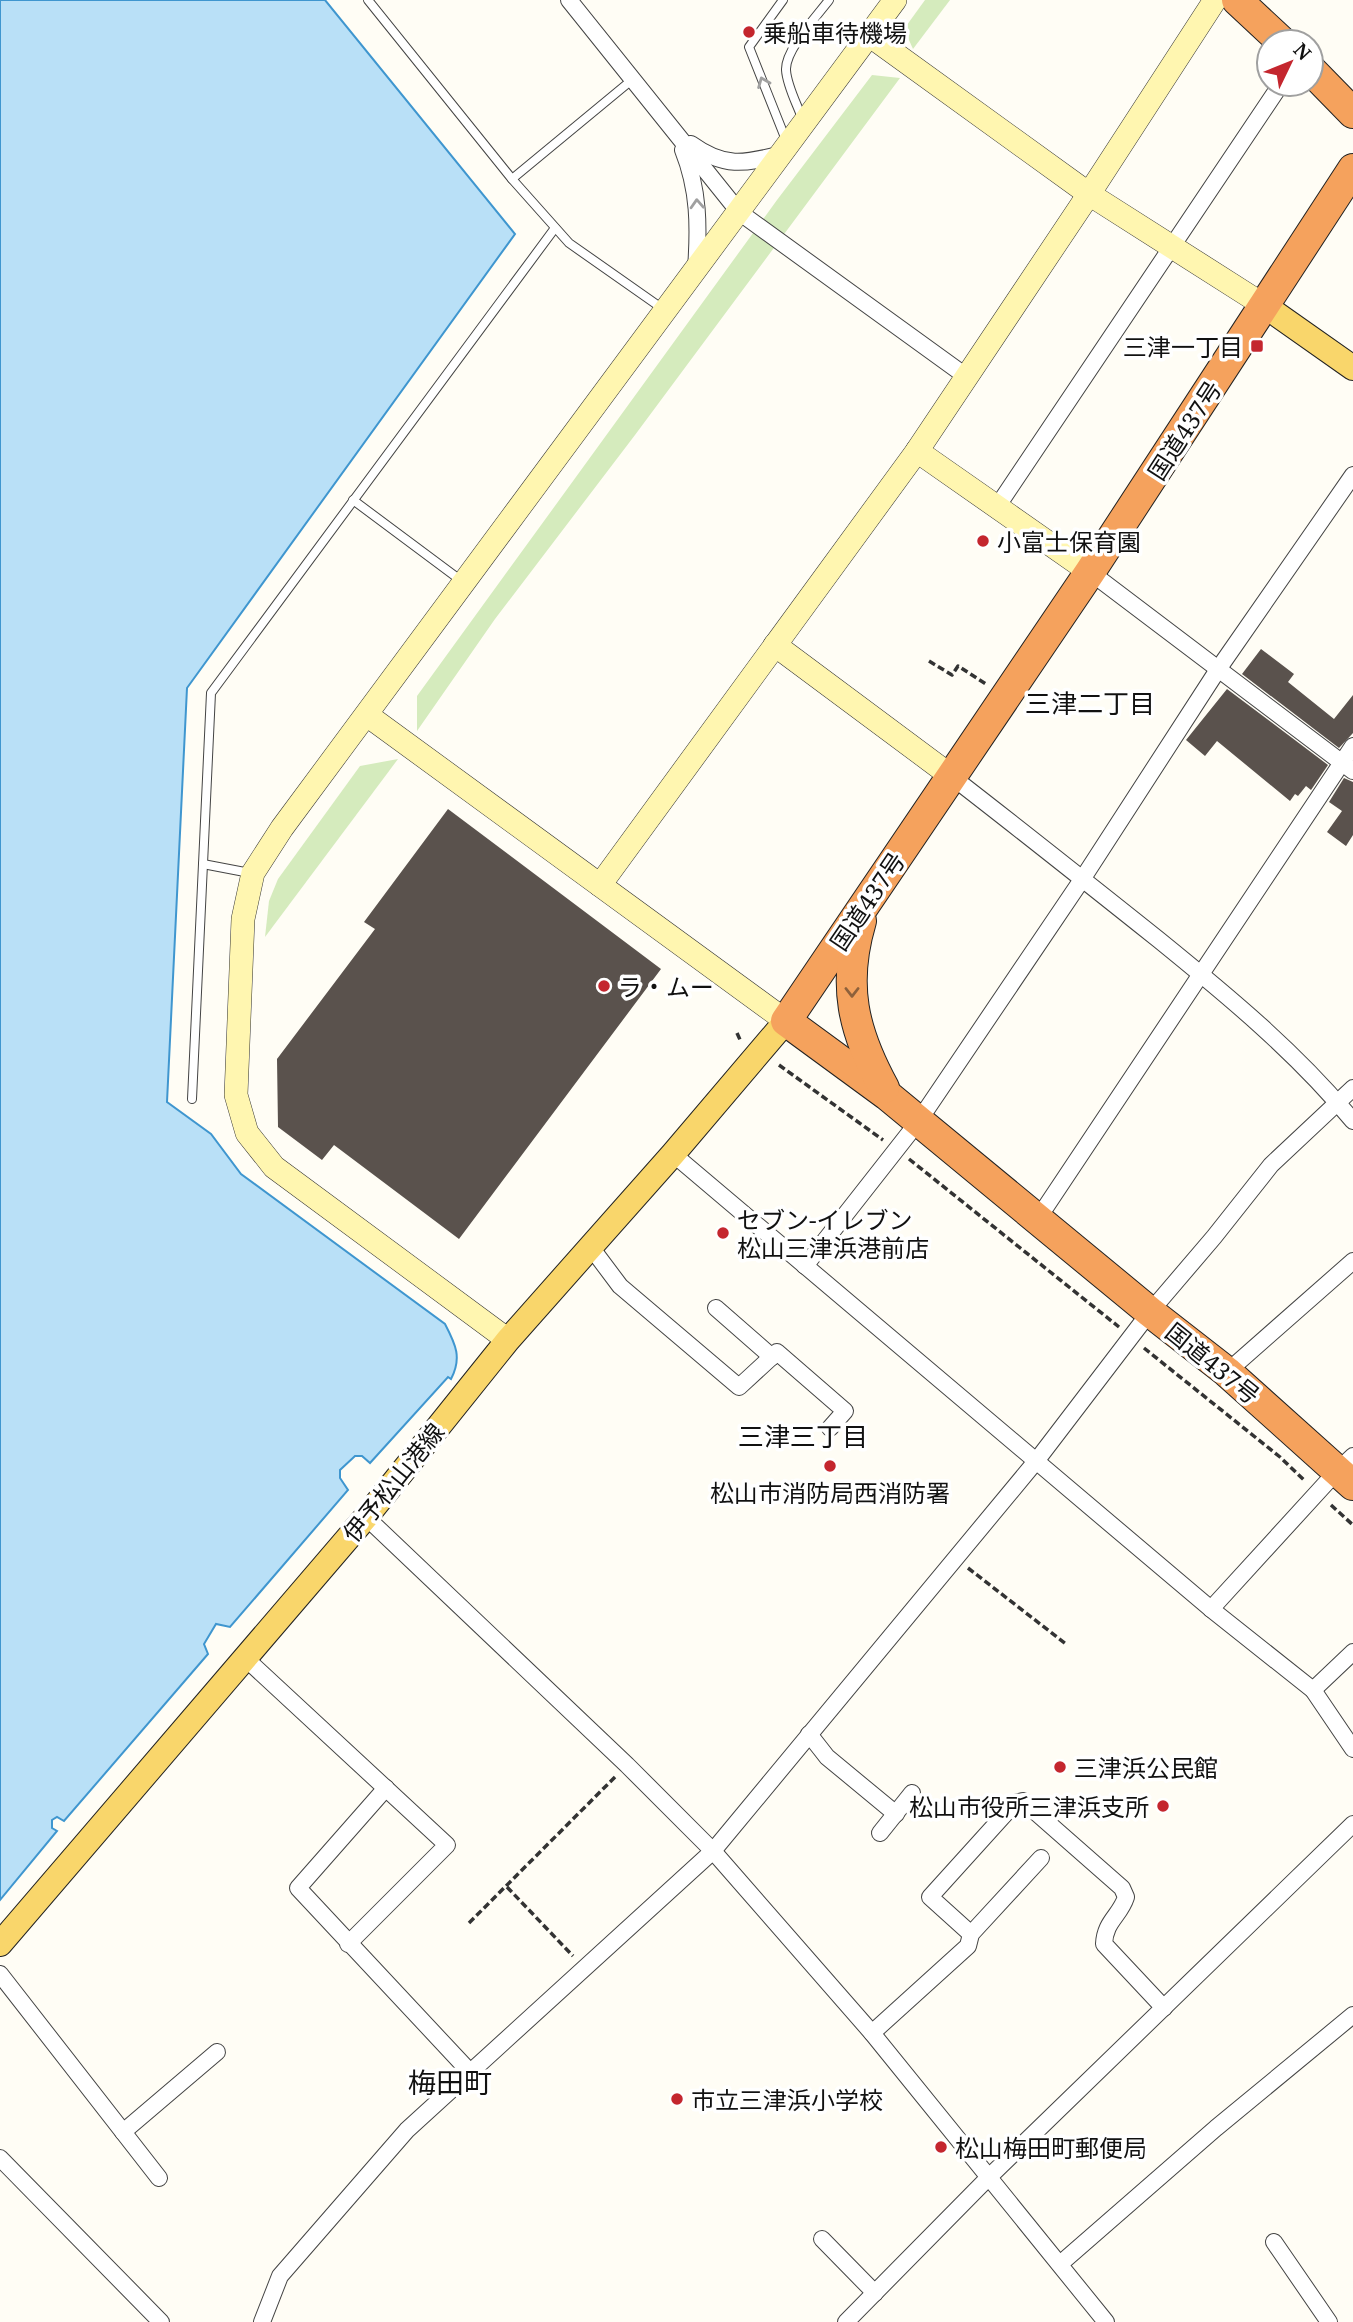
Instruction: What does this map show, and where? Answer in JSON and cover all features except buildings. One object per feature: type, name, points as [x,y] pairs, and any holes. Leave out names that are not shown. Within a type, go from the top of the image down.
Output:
[{"type":"highway","points":[[1248,4],[1269,28]]},
{"type":"highway","points":[[1325,84],[1353,113]]},
{"type":"highway","name":"国道437号","points":[[1348,1470],[887,1096],[786,1021],[1090,572],[1353,169]]},
{"type":"highway","points":[[867,901],[853,950],[852,1004],[864,1052],[887,1096]]},
{"type":"main road","points":[[1265,306],[1353,368]]},
{"type":"main road","name":"伊予松山港線","points":[[0,1944],[366,1517],[508,1340],[673,1154],[786,1021]]},
{"type":"street","points":[[569,0],[739,212],[967,377]]},
{"type":"street","points":[[508,1340],[274,1167],[247,1133],[236,1095],[243,919],[253,873],[282,828],[895,0]]},
{"type":"street","points":[[600,885],[917,451],[1215,0]]},
{"type":"street","points":[[869,35],[1089,194],[1265,306]]},
{"type":"street","points":[[997,507],[1271,98]]},
{"type":"street","points":[[677,135],[702,152],[725,161],[752,162],[785,150]]},
{"type":"street","points":[[677,135],[691,168],[697,195],[696,272]]},
{"type":"street","points":[[917,451],[1090,572],[1347,767]]},
{"type":"street","points":[[805,1266],[918,1122],[1083,878],[1219,668],[1353,475]]},
{"type":"street","points":[[775,645],[951,776],[1201,974],[1271,1035],[1353,1121]]},
{"type":"street","points":[[367,715],[786,1021]]},
{"type":"street","points":[[1037,1220],[1201,974],[1347,767],[1353,746]]},
{"type":"street","points":[[262,2322],[280,2276],[407,2130],[713,1851],[1037,1460],[1150,1312],[1271,1165],[1353,1088]]},
{"type":"street","points":[[673,1154],[1211,1608],[1313,1690],[1353,1749]]},
{"type":"street","points":[[590,1246],[620,1286],[739,1387],[777,1352],[845,1411],[830,1428]]},
{"type":"street","points":[[1227,1372],[1353,1261]]},
{"type":"street","points":[[716,1308],[772,1357]]},
{"type":"street","points":[[1211,1608],[1348,1470]]},
{"type":"street","points":[[366,1517],[627,1765],[713,1851],[872,2034],[1106,2322]]},
{"type":"street","points":[[1313,1690],[1353,1652]]},
{"type":"street","points":[[244,1657],[447,1844],[348,1944]]},
{"type":"street","points":[[809,1734],[827,1757],[896,1814]]},
{"type":"street","points":[[386,1788],[298,1888],[470,2072]]},
{"type":"street","points":[[880,1833],[912,1793]]},
{"type":"street","points":[[971,1934],[930,1897],[1015,1803],[1023,1801],[1122,1888],[1126,1896],[1123,1907],[1104,1931],[1104,1944],[1164,2008]]},
{"type":"street","points":[[846,2322],[988,2178],[1353,1824]]},
{"type":"street","points":[[872,2034],[968,1946],[971,1934],[1041,1858]]},
{"type":"street","points":[[0,1974],[159,2178]]},
{"type":"street","points":[[1060,2264],[1216,2128],[1353,2015]]},
{"type":"street","points":[[123,2132],[217,2052]]},
{"type":"street","points":[[0,2158],[161,2322]]},
{"type":"street","points":[[822,2239],[875,2293]]},
{"type":"street","points":[[1274,2242],[1329,2322]]},
{"type":"lane","points":[[368,0],[512,179],[569,243],[666,311]]},
{"type":"lane","points":[[783,0],[749,47],[785,150]]},
{"type":"lane","points":[[804,124],[786,73],[786,62],[829,0]]},
{"type":"lane","points":[[512,179],[633,79]]},
{"type":"lane","points":[[192,1099],[211,693],[555,228]]},
{"type":"lane","points":[[354,500],[464,583]]},
{"type":"lane","points":[[203,864],[253,873]]},
{"type":"path","points":[[929,661],[952,675],[958,666],[1005,696]]},
{"type":"path","points":[[770,1069],[780,1065],[890,1144]]},
{"type":"path","points":[[900,1152],[1124,1331]]},
{"type":"path","points":[[1134,1340],[1279,1457],[1307,1483]]},
{"type":"path","points":[[1325,1500],[1353,1525]]},
{"type":"path","points":[[955,1557],[1066,1644]]},
{"type":"path","points":[[469,1923],[627,1765]]},
{"type":"path","points":[[507,1887],[583,1967]]},
{"type":"green space","points":[[925,0],[950,0],[913,49],[904,29]]},
{"type":"green space","points":[[872,75],[900,78],[495,619],[417,731],[417,696],[777,200]]},
{"type":"green space","points":[[398,759],[265,937],[269,901],[278,879],[360,766]]},
{"type":"water","points":[[0,0],[325,0],[515,234],[187,688],[167,1102],[211,1134],[241,1174],[445,1324],[456,1352],[454,1371],[451,1379],[448,1377],[370,1463],[362,1456],[355,1456],[340,1470],[340,1478],[348,1490],[230,1627],[216,1624],[204,1644],[208,1654],[64,1821],[57,1817],[52,1820],[52,1828],[57,1831],[0,1900]]},
{"type":"place","name":"乗船車待機場","points":[[749,32]]},
{"type":"place","name":"三津一丁目","points":[[1257,346]]},
{"type":"place","name":"小富士保育園","points":[[983,541]]},
{"type":"place","name":"ラ・ムー","points":[[604,986]]},
{"type":"place","name":"セブン-イレブン 松山三津浜港前店","points":[[723,1233]]},
{"type":"place","name":"松山市消防局西消防署","points":[[830,1466]]},
{"type":"place","name":"三津浜公民館","points":[[1060,1767]]},
{"type":"place","name":"松山市役所三津浜支所","points":[[1163,1806]]},
{"type":"place","name":"市立三津浜小学校","points":[[677,2099]]},
{"type":"place","name":"松山梅田町郵便局","points":[[941,2147]]},
{"type":"district","name":"三津二丁目","points":[[1090,703]]},
{"type":"district","name":"三津三丁目","points":[[803,1436]]},
{"type":"district","name":"梅田町","points":[[450,2082]]}]
